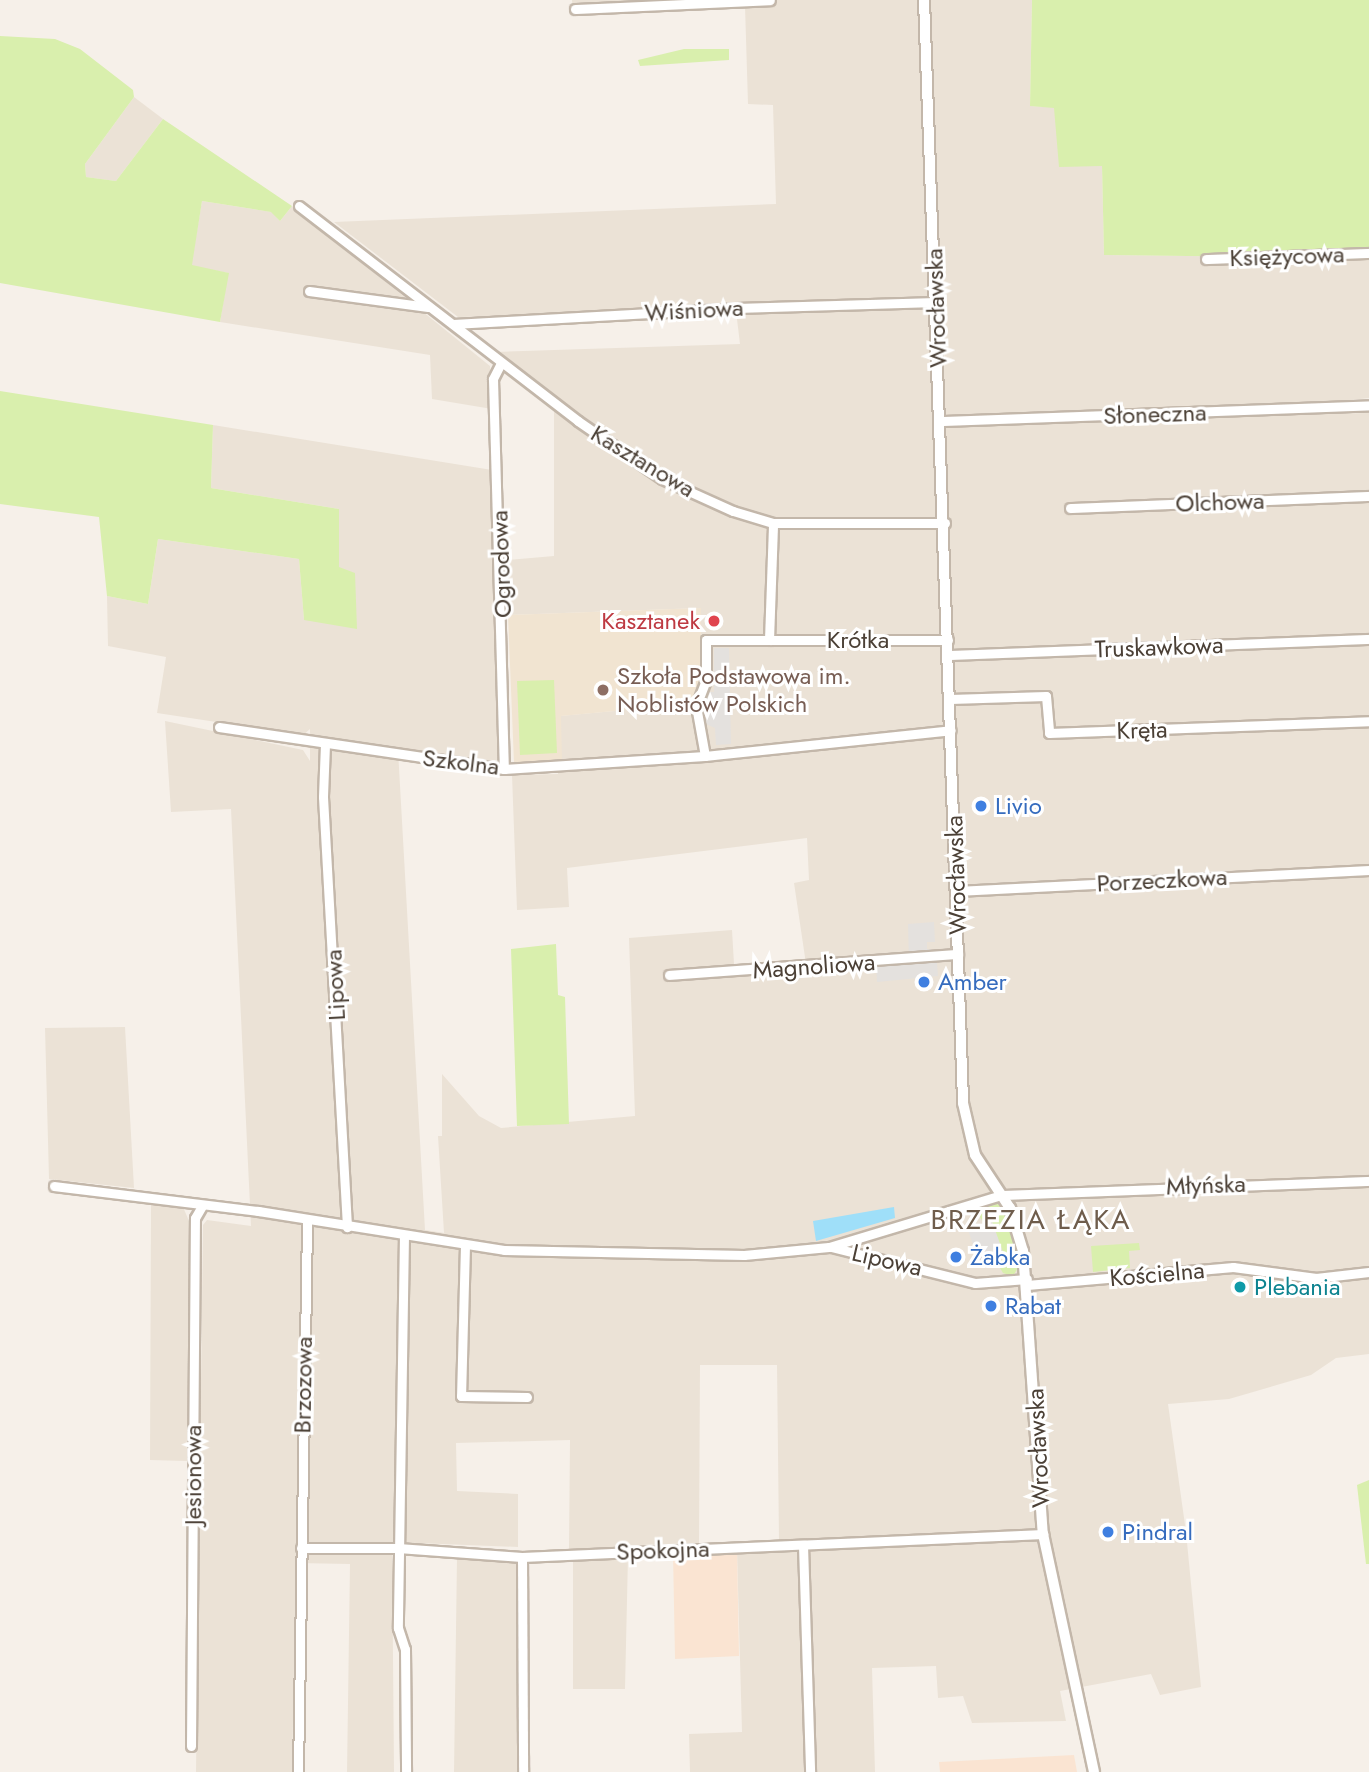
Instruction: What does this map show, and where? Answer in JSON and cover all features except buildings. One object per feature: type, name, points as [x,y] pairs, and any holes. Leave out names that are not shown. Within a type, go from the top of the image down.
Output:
[{"type":"street","points":[[575,9],[770,0]]},
{"type":"street","name":"Wrocławska","points":[[924,0],[965,1116],[981,1168],[1001,1195],[1017,1226],[1027,1282],[1043,1534],[1094,1772]]},
{"type":"street","name":"Kasztanowa","points":[[299,206],[501,363],[662,479],[733,511],[773,523],[945,523]]},
{"type":"street","name":"Księżycowa","points":[[1206,259],[1369,253]]},
{"type":"street","points":[[309,291],[430,307]]},
{"type":"street","name":"Wiśniowa","points":[[453,324],[736,307],[936,302]]},
{"type":"street","name":"Ogrodowa","points":[[501,363],[493,379],[504,769]]},
{"type":"street","name":"Słoneczna","points":[[941,421],[1369,405]]},
{"type":"street","name":"Olchowa","points":[[1070,508],[1369,496]]},
{"type":"street","points":[[769,640],[773,523]]},
{"type":"street","name":"Truskawkowa","points":[[948,655],[1369,639]]},
{"type":"street","name":"Krótka","points":[[705,756],[696,706],[706,680],[706,640],[948,640]]},
{"type":"street","name":"Kręta","points":[[950,699],[1046,696],[1049,733],[1369,721]]},
{"type":"street","name":"Szkolna","points":[[219,727],[504,769],[705,756],[951,730]]},
{"type":"street","name":"Lipowa","points":[[326,744],[323,797],[347,1227]]},
{"type":"street","name":"Porzeczkowa","points":[[956,891],[1369,870]]},
{"type":"street","name":"Magnoliowa","points":[[669,975],[958,954]]},
{"type":"street","name":"Młyńska","points":[[1001,1195],[1369,1181]]},
{"type":"street","name":"Lipowa","points":[[54,1186],[258,1211],[307,1222],[504,1250],[744,1255],[829,1247],[1001,1195]]},
{"type":"street","name":"Jesionowa","points":[[191,1746],[195,1218],[202,1206]]},
{"type":"street","name":"Brzozowa","points":[[298,1772],[307,1222]]},
{"type":"street","points":[[404,1235],[398,1628],[405,1649],[405,1772]]},
{"type":"street","points":[[465,1245],[461,1396],[527,1397]]},
{"type":"street","name":"Lipowa","points":[[829,1247],[975,1283],[1027,1282]]},
{"type":"street","name":"Kościelna","points":[[1027,1282],[1233,1267],[1316,1278],[1369,1272]]},
{"type":"street","name":"Spokojna","points":[[301,1548],[398,1548],[522,1557],[1043,1534]]},
{"type":"street","points":[[803,1545],[810,1772]]},
{"type":"street","points":[[522,1557],[523,1772]]},
{"type":"shaded area","points":[[572,0],[1032,0],[1030,106],[1054,107],[1102,166],[1104,255],[1369,258],[1369,398],[1209,416],[1369,413],[1369,1354],[1336,1358],[1311,1375],[1229,1399],[1168,1404],[1186,1532],[1201,1687],[1160,1695],[1151,1674],[1060,1691],[1066,1721],[972,1723],[963,1696],[938,1698],[936,1666],[872,1668],[875,1772],[690,1772],[689,1734],[742,1732],[737,1551],[802,1541],[779,1540],[777,1365],[700,1365],[699,1543],[569,1549],[570,1440],[456,1443],[457,1491],[518,1494],[518,1547],[392,1542],[394,1772],[347,1772],[350,1564],[296,1563],[292,1772],[196,1772],[203,1225],[207,1220],[251,1226],[231,809],[171,812],[165,721],[303,750],[310,761],[310,729],[303,735],[157,713],[166,657],[108,646],[107,596],[148,604],[158,539],[299,559],[304,620],[339,567],[339,509],[211,488],[213,425],[492,470],[501,766],[398,750],[425,1230],[444,1233],[438,1136],[442,1136],[442,1074],[479,1116],[501,1128],[635,1116],[629,938],[732,930],[734,964],[667,972],[668,981],[874,965],[873,957],[806,964],[794,883],[809,880],[807,838],[567,868],[569,907],[517,910],[512,775],[558,774],[560,716],[690,704],[701,608],[508,615],[507,560],[554,556],[554,407],[565,406],[496,352],[740,344],[736,311],[458,317],[334,222],[776,204],[773,105],[748,104],[745,6],[573,11]]},
{"type":"shaded area","points":[[134,97],[163,119],[116,181],[86,177],[85,164]]},
{"type":"shaded area","points":[[202,201],[272,212],[280,221],[292,206],[490,366],[492,409],[432,399],[430,355],[220,322],[228,273],[191,266]]},
{"type":"shaded area","name":"Szkoła Podstawowa im. Noblistów Polskich","points":[[701,608],[701,677],[690,704],[561,716],[562,762],[514,763],[508,615]]},
{"type":"shaded area","points":[[714,648],[729,648],[731,744],[716,745],[715,728],[706,724],[705,692],[714,692]]},
{"type":"shaded area","points":[[934,922],[935,942],[927,942],[927,949],[936,950],[938,976],[877,982],[876,964],[909,962],[908,924]]},
{"type":"shaded area","points":[[125,1027],[134,1188],[49,1179],[45,1028]]},
{"type":"shaded area","points":[[151,1205],[183,1207],[189,1221],[187,1461],[150,1460]]},
{"type":"shaded area","points":[[992,1221],[1005,1258],[981,1267],[968,1230]]},
{"type":"shaded area","points":[[737,1551],[739,1656],[675,1659],[673,1553]]},
{"type":"shaded area","points":[[628,1556],[625,1689],[573,1689],[573,1559]]},
{"type":"shaded area","points":[[457,1557],[517,1560],[520,1772],[454,1772]]},
{"type":"shaded area","points":[[1074,1755],[1077,1772],[940,1772],[939,1762]]},
{"type":"green space","points":[[1032,0],[1369,0],[1369,258],[1104,255],[1102,166],[1059,167],[1054,108],[1030,106]]},
{"type":"green space","points":[[0,36],[55,39],[80,49],[133,90],[134,97],[85,164],[86,177],[116,181],[163,119],[292,206],[280,221],[271,212],[202,201],[192,265],[229,273],[220,322],[0,283]]},
{"type":"green space","points":[[684,49],[729,49],[729,60],[640,66],[638,60]]},
{"type":"green space","points":[[0,391],[213,425],[211,488],[339,509],[339,567],[355,573],[357,629],[304,620],[299,559],[158,539],[148,604],[107,596],[99,517],[0,504]]},
{"type":"green space","points":[[554,680],[557,753],[520,755],[517,681]]},
{"type":"green space","points":[[556,944],[558,995],[565,997],[569,1124],[517,1126],[511,949]]},
{"type":"green space","points":[[990,1201],[1002,1206],[1013,1231],[1019,1266],[1013,1276],[1003,1273],[997,1263],[1005,1258],[991,1221],[984,1224],[980,1217],[979,1208]]},
{"type":"green space","points":[[1139,1243],[1140,1250],[1129,1251],[1130,1268],[1093,1272],[1091,1246]]},
{"type":"green space","points":[[1369,1480],[1369,1564],[1366,1564],[1357,1485]]},
{"type":"water","points":[[894,1207],[895,1218],[816,1241],[813,1221]]},
{"type":"place","name":"Kasztanek","points":[[714,621]]},
{"type":"place","name":"Szkoła Podstawowa im. Noblistów Polskich","points":[[603,690]]},
{"type":"place","name":"Livio","points":[[981,806]]},
{"type":"place","name":"Amber","points":[[924,982]]},
{"type":"place","name":"Żabka","points":[[956,1257]]},
{"type":"place","name":"Plebania","points":[[1240,1287]]},
{"type":"place","name":"Rabat","points":[[991,1306]]},
{"type":"place","name":"Pindral","points":[[1108,1532]]},
{"type":"district","name":"BRZEZIA ŁĄKA","points":[[1031,1220]]}]
